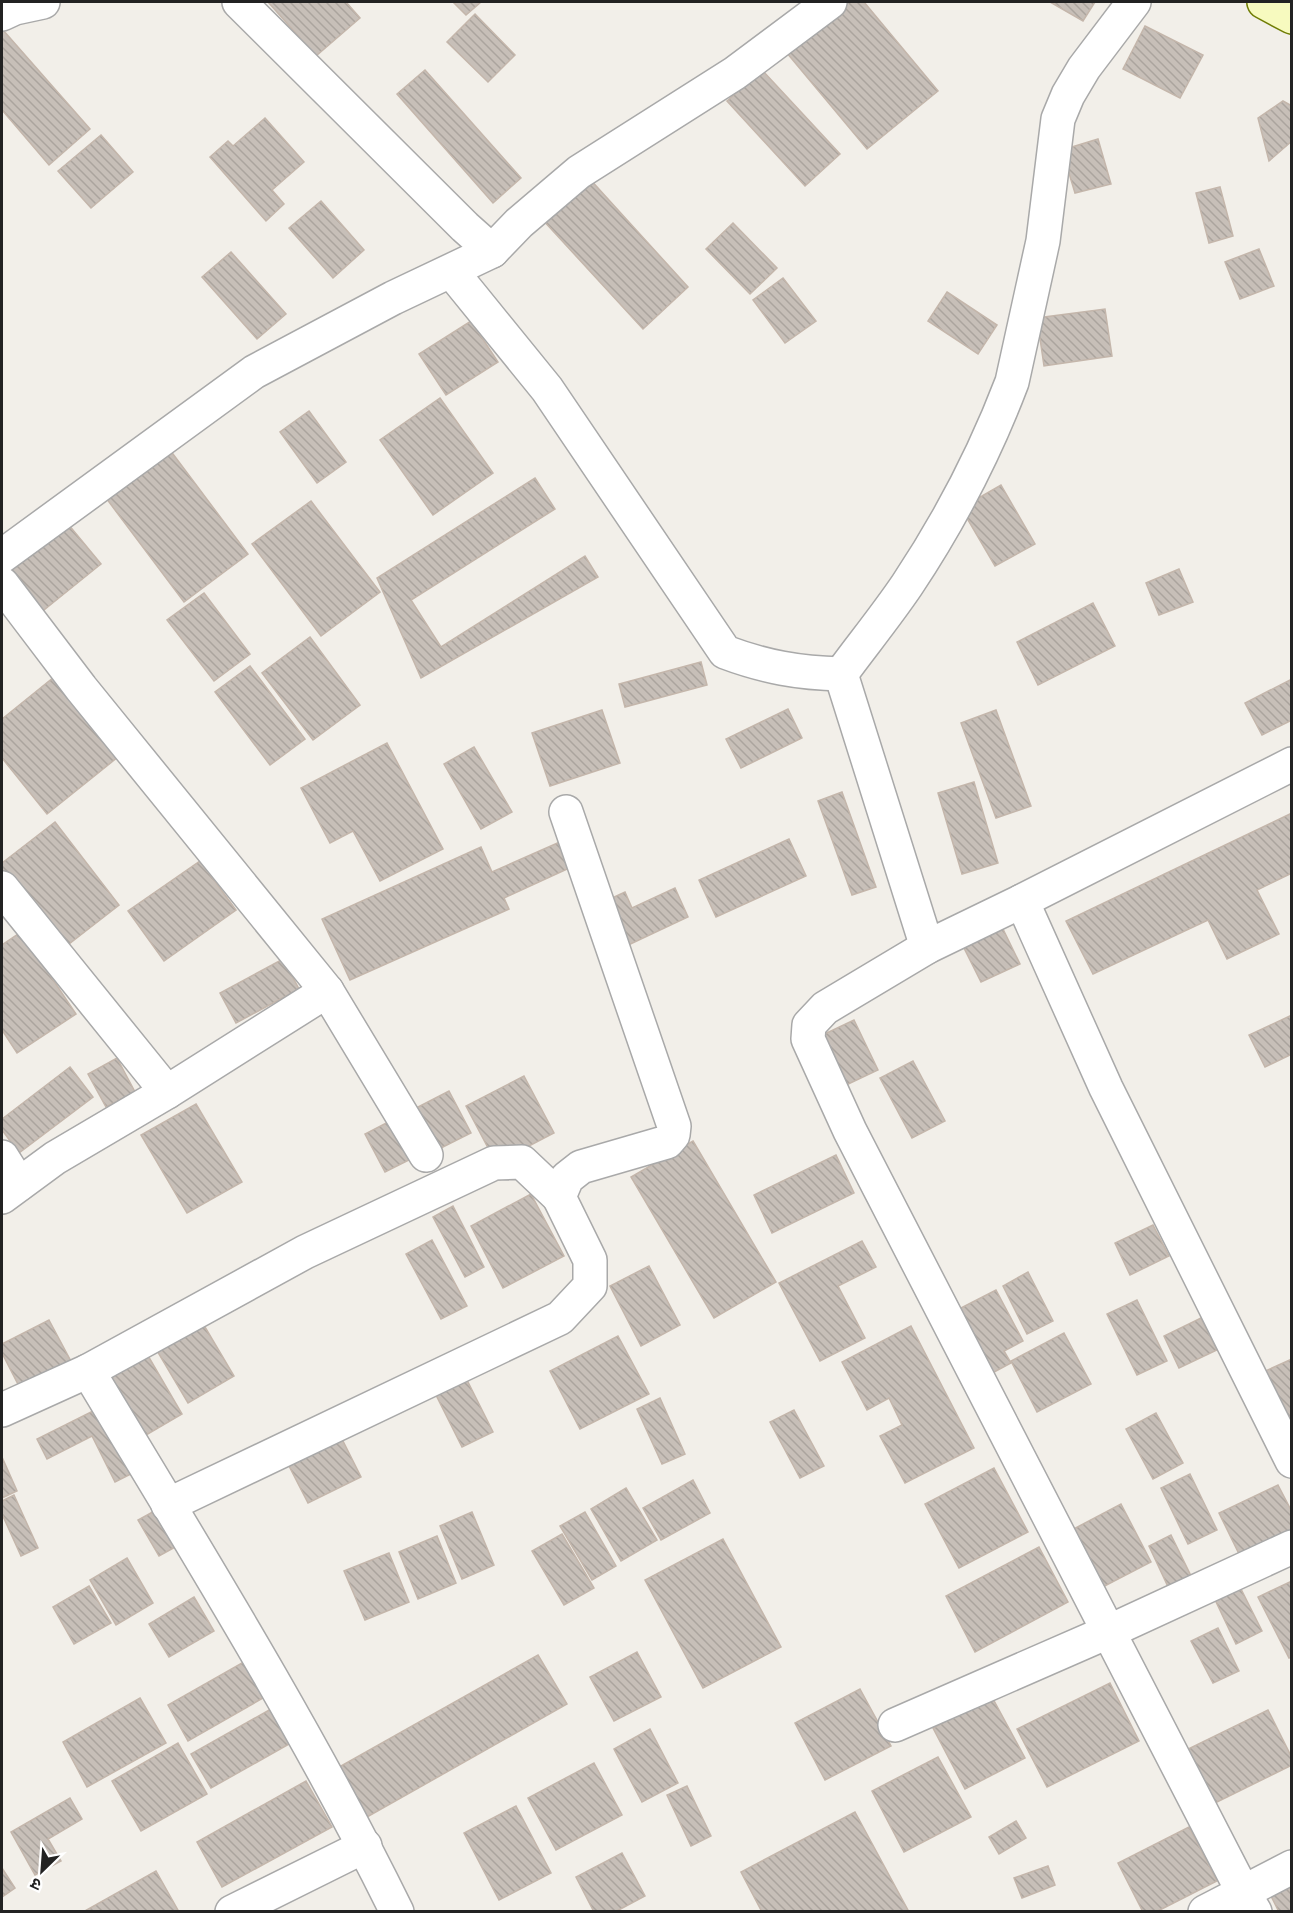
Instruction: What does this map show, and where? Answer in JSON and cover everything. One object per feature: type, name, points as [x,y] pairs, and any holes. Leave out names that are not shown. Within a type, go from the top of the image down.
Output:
[{"type":"main road","points":[[1264,2],[1292,17]]},
{"type":"street","points":[[2,14],[15,8],[43,2]]},
{"type":"street","points":[[239,2],[465,227],[492,251]]},
{"type":"street","points":[[2,556],[254,372],[393,298],[452,272],[492,251],[519,223],[579,172],[735,74],[830,2]]},
{"type":"street","points":[[841,674],[906,586],[949,517],[1004,403],[1012,382],[1043,241],[1058,119],[1068,95],[1084,68],[1134,2]]},
{"type":"street","points":[[452,272],[547,389],[725,652],[759,664],[806,673],[841,674]]},
{"type":"street","points":[[2,584],[81,688],[327,991],[426,1155]]},
{"type":"street","points":[[841,674],[927,947]]},
{"type":"street","points":[[1249,1902],[850,1131],[808,1039],[809,1024],[825,1008],[927,947],[1292,764]]},
{"type":"street","points":[[559,1197],[567,1178],[581,1167],[667,1142],[674,1126],[566,812]]},
{"type":"street","points":[[2,888],[167,1092]]},
{"type":"street","points":[[1022,901],[1106,1088],[1292,1461]]},
{"type":"street","points":[[2,1157],[10,1190],[55,1158],[167,1092],[327,991]]},
{"type":"street","points":[[2,1410],[88,1371],[304,1252],[494,1163],[522,1162],[559,1197],[590,1260],[590,1286],[560,1318],[168,1505]]},
{"type":"street","points":[[88,1371],[266,1667],[365,1846],[397,1911]]},
{"type":"street","points":[[895,1725],[1110,1631],[1292,1547]]},
{"type":"street","points":[[232,1911],[365,1846]]},
{"type":"street","points":[[1205,1911],[1249,1902],[1292,1867]]},
{"type":"building","points":[[268,2],[346,2],[360,18],[316,56]]},
{"type":"building","points":[[453,2],[481,2],[466,15]]},
{"type":"building","points":[[848,2],[864,2],[938,91],[867,149],[787,53]]},
{"type":"building","points":[[1050,2],[1095,2],[1083,21]]},
{"type":"building","points":[[475,14],[515,55],[488,82],[447,42]]},
{"type":"building","points":[[1145,26],[1203,55],[1180,98],[1123,69]]},
{"type":"building","points":[[3,30],[90,129],[49,165],[2,110]]},
{"type":"building","points":[[425,70],[521,178],[493,203],[397,94]]},
{"type":"building","points":[[762,70],[840,154],[805,186],[727,101]]},
{"type":"building","points":[[1283,101],[1292,106],[1292,141],[1269,161],[1258,118]]},
{"type":"building","points":[[265,118],[304,162],[272,190],[284,204],[266,221],[210,157],[228,141],[233,146]]},
{"type":"building","points":[[101,135],[133,172],[91,208],[58,171]]},
{"type":"building","points":[[1098,139],[1111,184],[1075,193],[1062,150]]},
{"type":"building","points":[[588,177],[688,287],[643,329],[542,219]]},
{"type":"building","points":[[1220,187],[1233,236],[1209,243],[1196,193]]},
{"type":"building","points":[[321,201],[364,250],[333,278],[289,228]]},
{"type":"building","points":[[733,223],[777,268],[750,294],[706,249]]},
{"type":"building","points":[[1259,249],[1274,286],[1240,299],[1225,262]]},
{"type":"building","points":[[231,252],[286,314],[257,339],[202,277]]},
{"type":"building","points":[[783,278],[816,321],[785,343],[753,300]]},
{"type":"building","points":[[947,292],[997,325],[978,354],[928,321]]},
{"type":"building","points":[[1105,309],[1112,356],[1044,366],[1037,318]]},
{"type":"building","points":[[471,321],[498,362],[446,395],[419,354]]},
{"type":"building","points":[[440,398],[493,473],[433,515],[380,440]]},
{"type":"building","points":[[309,411],[346,462],[317,483],[280,432]]},
{"type":"building","points":[[170,450],[248,554],[184,602],[106,498]]},
{"type":"building","points":[[535,478],[555,509],[411,600],[441,647],[585,556],[598,577],[421,678],[377,578]]},
{"type":"building","points":[[1001,485],[1035,544],[995,566],[961,508]]},
{"type":"building","points":[[311,501],[380,592],[321,636],[252,544]]},
{"type":"building","points":[[63,518],[101,564],[39,614],[2,568]]},
{"type":"building","points":[[1179,569],[1193,602],[1159,615],[1146,583]]},
{"type":"building","points":[[204,593],[250,654],[214,681],[167,620]]},
{"type":"building","points":[[1093,603],[1115,646],[1038,685],[1017,642]]},
{"type":"building","points":[[310,637],[360,705],[313,740],[262,673]]},
{"type":"building","points":[[701,662],[707,685],[625,707],[619,684]]},
{"type":"building","points":[[250,666],[305,739],[270,765],[215,692]]},
{"type":"building","points":[[54,677],[118,757],[47,814],[2,758],[2,719]]},
{"type":"building","points":[[1292,679],[1292,720],[1262,735],[1245,703]]},
{"type":"building","points":[[788,709],[802,738],[741,768],[726,739]]},
{"type":"building","points":[[602,710],[620,763],[550,786],[532,733]]},
{"type":"building","points":[[996,710],[1031,806],[996,818],[961,723]]},
{"type":"building","points":[[387,743],[443,849],[380,881],[353,831],[330,843],[301,788]]},
{"type":"building","points":[[474,747],[512,812],[481,829],[444,764]]},
{"type":"building","points":[[974,782],[998,863],[962,874],[938,793]]},
{"type":"building","points":[[842,792],[876,887],[852,895],[818,801]]},
{"type":"building","points":[[1292,813],[1292,873],[1257,890],[1279,934],[1227,959],[1208,920],[1093,974],[1066,921]]},
{"type":"building","points":[[55,822],[119,905],[60,951],[2,875],[2,863]]},
{"type":"building","points":[[789,839],[806,876],[716,917],[699,880]]},
{"type":"building","points":[[562,841],[574,866],[504,898],[509,909],[350,980],[322,919],[481,847],[492,872]]},
{"type":"building","points":[[200,861],[236,910],[164,961],[128,911]]},
{"type":"building","points":[[675,888],[688,917],[622,948],[601,903],[625,892],[632,908]]},
{"type":"building","points":[[1003,929],[1020,964],[981,982],[964,948]]},
{"type":"building","points":[[21,932],[76,1014],[17,1053],[2,1030],[2,945]]},
{"type":"building","points":[[283,959],[299,989],[236,1023],[220,993]]},
{"type":"building","points":[[1292,1015],[1292,1054],[1265,1067],[1249,1035]]},
{"type":"building","points":[[854,1020],[878,1070],[842,1087],[818,1037]]},
{"type":"building","points":[[117,1058],[135,1092],[106,1107],[88,1074]]},
{"type":"building","points":[[913,1061],[945,1121],[912,1138],[880,1078]]},
{"type":"building","points":[[70,1067],[93,1097],[19,1153],[2,1130],[2,1119]]},
{"type":"building","points":[[524,1076],[554,1133],[496,1163],[466,1106]]},
{"type":"building","points":[[449,1091],[471,1133],[437,1150],[414,1109]]},
{"type":"building","points":[[196,1104],[242,1182],[187,1213],[141,1135]]},
{"type":"building","points":[[394,1119],[415,1157],[385,1172],[365,1134]]},
{"type":"building","points":[[693,1141],[776,1282],[714,1318],[631,1177]]},
{"type":"building","points":[[836,1155],[854,1193],[772,1233],[754,1195]]},
{"type":"building","points":[[531,1194],[564,1256],[503,1288],[471,1226]]},
{"type":"building","points":[[453,1206],[484,1267],[465,1277],[433,1217]]},
{"type":"building","points":[[1153,1225],[1169,1256],[1130,1275],[1115,1243]]},
{"type":"building","points":[[432,1240],[467,1306],[441,1319],[406,1254]]},
{"type":"building","points":[[862,1241],[876,1267],[838,1286],[865,1338],[820,1361],[779,1283]]},
{"type":"building","points":[[649,1266],[680,1325],[641,1346],[610,1286]]},
{"type":"building","points":[[1028,1272],[1053,1321],[1027,1334],[1003,1286]]},
{"type":"building","points":[[996,1290],[1023,1341],[1004,1351],[1011,1363],[985,1377],[951,1313]]},
{"type":"building","points":[[1137,1300],[1167,1361],[1137,1375],[1107,1314]]},
{"type":"building","points":[[1201,1318],[1217,1350],[1179,1368],[1164,1336]]},
{"type":"building","points":[[49,1320],[74,1367],[22,1392],[2,1353],[2,1344]]},
{"type":"building","points":[[202,1322],[234,1376],[188,1403],[156,1349]]},
{"type":"building","points":[[911,1326],[974,1448],[905,1483],[880,1436],[902,1425],[889,1398],[867,1410],[842,1362]]},
{"type":"building","points":[[1064,1333],[1091,1384],[1037,1412],[1011,1361]]},
{"type":"building","points":[[618,1336],[649,1394],[580,1429],[550,1371]]},
{"type":"building","points":[[147,1354],[182,1414],[141,1438],[106,1378]]},
{"type":"building","points":[[1292,1359],[1292,1431],[1263,1372]]},
{"type":"building","points":[[465,1376],[493,1432],[462,1447],[434,1391]]},
{"type":"building","points":[[660,1398],[685,1454],[662,1464],[637,1409]]},
{"type":"building","points":[[101,1407],[135,1472],[115,1482],[92,1436],[47,1459],[37,1439]]},
{"type":"building","points":[[794,1410],[824,1466],[800,1478],[770,1422]]},
{"type":"building","points":[[1156,1413],[1183,1463],[1153,1479],[1126,1429]]},
{"type":"building","points":[[340,1435],[361,1477],[308,1503],[287,1462]]},
{"type":"building","points":[[2,1457],[17,1491],[2,1498]]},
{"type":"building","points":[[994,1468],[1028,1532],[959,1568],[925,1504]]},
{"type":"building","points":[[1190,1474],[1217,1530],[1188,1544],[1161,1488]]},
{"type":"building","points":[[693,1480],[710,1513],[661,1540],[643,1508]]},
{"type":"building","points":[[1278,1485],[1292,1512],[1292,1533],[1241,1558],[1219,1513]]},
{"type":"building","points":[[626,1488],[657,1540],[621,1561],[591,1509]]},
{"type":"building","points":[[14,1495],[38,1548],[21,1556],[2,1514],[2,1501]]},
{"type":"building","points":[[1121,1504],[1151,1562],[1097,1590],[1066,1533]]},
{"type":"building","points":[[158,1509],[179,1545],[159,1556],[138,1520]]},
{"type":"building","points":[[472,1512],[494,1565],[462,1579],[440,1526]]},
{"type":"building","points":[[585,1512],[616,1566],[592,1580],[560,1526]]},
{"type":"building","points":[[562,1534],[594,1588],[564,1605],[532,1551]]},
{"type":"building","points":[[1171,1535],[1193,1580],[1170,1591],[1149,1546]]},
{"type":"building","points":[[437,1536],[456,1583],[418,1599],[399,1552]]},
{"type":"building","points":[[723,1539],[781,1647],[703,1688],[645,1580]]},
{"type":"building","points":[[1039,1547],[1068,1602],[975,1652],[946,1596]]},
{"type":"building","points":[[389,1553],[409,1602],[365,1620],[344,1571]]},
{"type":"building","points":[[127,1558],[153,1603],[116,1625],[90,1580]]},
{"type":"building","points":[[1235,1577],[1262,1631],[1236,1644],[1210,1589]]},
{"type":"building","points":[[1292,1581],[1292,1657],[1289,1658],[1258,1597]]},
{"type":"building","points":[[89,1586],[111,1623],[74,1644],[53,1607]]},
{"type":"building","points":[[194,1597],[214,1631],[169,1657],[149,1624]]},
{"type":"building","points":[[1218,1628],[1239,1671],[1213,1683],[1191,1641]]},
{"type":"building","points":[[637,1652],[661,1697],[614,1721],[590,1677]]},
{"type":"building","points":[[538,1655],[567,1704],[360,1821],[332,1771]]},
{"type":"building","points":[[249,1659],[270,1694],[188,1741],[168,1705]]},
{"type":"building","points":[[1110,1683],[1139,1741],[1047,1787],[1017,1729]]},
{"type":"building","points":[[860,1689],[891,1746],[825,1780],[795,1723]]},
{"type":"building","points":[[992,1697],[1025,1758],[965,1789],[933,1728]]},
{"type":"building","points":[[140,1698],[166,1743],[87,1787],[63,1742]]},
{"type":"building","points":[[278,1705],[298,1739],[211,1788],[191,1754]]},
{"type":"building","points":[[1268,1710],[1292,1758],[1292,1765],[1211,1805],[1184,1751]]},
{"type":"building","points":[[650,1729],[678,1783],[642,1802],[614,1749]]},
{"type":"building","points":[[178,1743],[207,1794],[141,1831],[112,1781]]},
{"type":"building","points":[[938,1757],[971,1817],[904,1852],[872,1791]]},
{"type":"building","points":[[594,1763],[622,1815],[556,1850],[528,1798]]},
{"type":"building","points":[[306,1781],[332,1827],[222,1887],[197,1842]]},
{"type":"building","points":[[687,1786],[711,1836],[691,1846],[667,1795]]},
{"type":"building","points":[[70,1798],[82,1819],[48,1839],[61,1861],[35,1875],[11,1832]]},
{"type":"building","points":[[516,1806],[551,1873],[499,1900],[464,1833]]},
{"type":"building","points":[[855,1812],[909,1912],[762,1912],[741,1872]]},
{"type":"building","points":[[1016,1821],[1026,1838],[999,1854],[989,1837]]},
{"type":"building","points":[[1189,1827],[1217,1881],[1156,1912],[1143,1912],[1118,1863]]},
{"type":"building","points":[[622,1853],[645,1896],[615,1912],[594,1912],[576,1877]]},
{"type":"building","points":[[1048,1866],[1055,1885],[1022,1898],[1014,1878]]},
{"type":"building","points":[[2,1868],[15,1888],[2,1897]]},
{"type":"building","points":[[156,1871],[179,1912],[83,1912]]},
{"type":"building","points":[[1292,1871],[1292,1912],[1279,1912],[1265,1884]]}]
